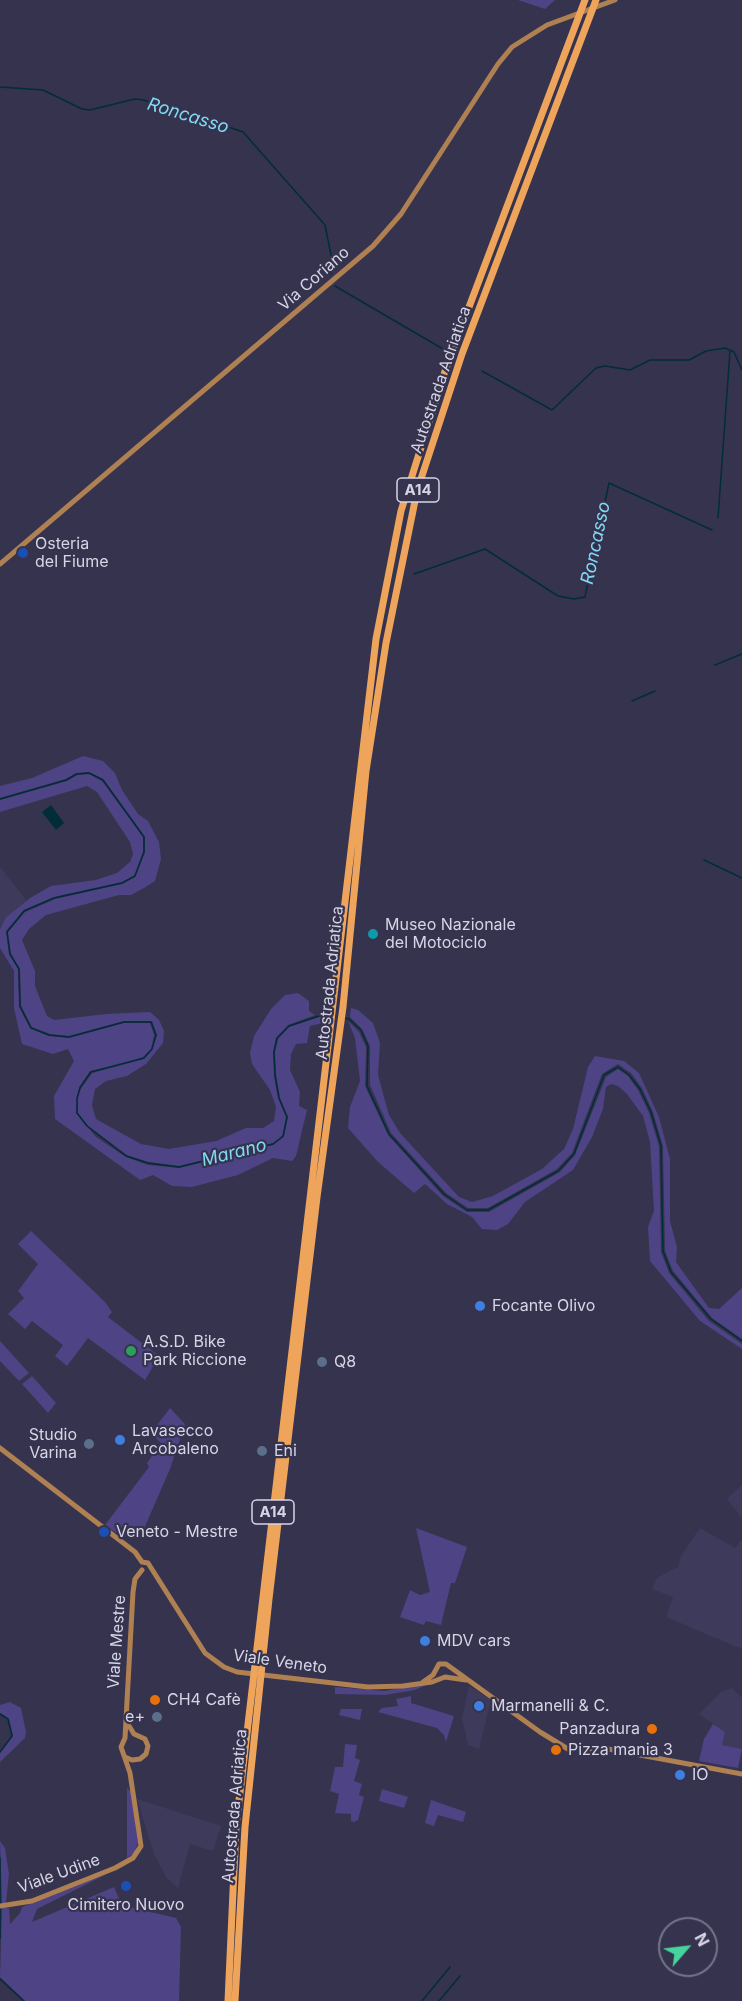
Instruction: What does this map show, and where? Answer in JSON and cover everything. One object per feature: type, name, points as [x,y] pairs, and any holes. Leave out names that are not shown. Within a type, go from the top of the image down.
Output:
[{"type":"highway","name":"Autostrada Adriatica","points":[[228,2001],[236,1826],[376,639],[401,510],[446,368],[585,0]]},
{"type":"highway","name":"Autostrada Adriatica","points":[[235,2001],[245,1827],[269,1599],[316,1197],[343,1006],[369,747],[386,643],[417,491],[462,354],[596,0]]},
{"type":"main road","name":"Via Coriano","points":[[0,564],[372,246],[401,214],[505,56],[530,34],[563,18],[615,0]]},
{"type":"main road","name":"Viale Veneto","points":[[0,1448],[135,1552],[142,1562],[148,1563],[149,1568],[158,1577],[205,1653],[224,1667],[237,1671],[381,1688],[432,1682],[444,1677]]},
{"type":"main road","points":[[142,1562],[140,1565],[142,1570],[149,1568]]},
{"type":"main road","name":"Viale Mestre","points":[[124,1864],[134,1858],[141,1846],[130,1773],[121,1747],[126,1719],[133,1593],[135,1579],[142,1570]]},
{"type":"main road","points":[[432,1682],[437,1666],[441,1664],[568,1749],[608,1749],[742,1774]]},
{"type":"main road","points":[[444,1677],[449,1669]]},
{"type":"main road","name":"Viale Veneto","points":[[422,1683],[434,1673]]},
{"type":"main road","points":[[434,1673],[466,1680]]},
{"type":"main road","name":"Viale Mestre","points":[[126,1719],[134,1734],[143,1737],[147,1746],[144,1756],[135,1760],[130,1773]]},
{"type":"main road","points":[[124,1738],[134,1734]]},
{"type":"main road","points":[[125,1757],[135,1760]]},
{"type":"main road","name":"Viale Udine","points":[[3,1905],[32,1901],[124,1864]]},
{"type":"shaded area","points":[[518,0],[555,0],[545,9]]},
{"type":"shaded area","points":[[83,756],[103,761],[115,773],[122,790],[138,814],[148,821],[159,842],[161,859],[155,881],[144,888],[131,895],[119,895],[46,915],[29,929],[22,940],[35,971],[35,986],[47,1016],[54,1020],[150,1012],[159,1020],[164,1031],[163,1043],[146,1064],[127,1076],[106,1081],[95,1089],[92,1105],[96,1119],[141,1144],[169,1149],[216,1141],[246,1128],[263,1128],[274,1121],[276,1107],[270,1090],[252,1064],[250,1053],[254,1036],[271,1009],[285,995],[298,993],[309,1001],[309,1011],[315,1015],[288,1025],[276,1038],[273,1052],[274,1076],[278,1098],[286,1117],[283,1136],[273,1143],[179,1166],[148,1162],[127,1155],[88,1126],[78,1113],[78,1098],[81,1088],[92,1073],[144,1059],[152,1050],[157,1035],[152,1021],[124,1021],[69,1036],[50,1034],[32,1027],[21,1006],[20,969],[11,954],[8,932],[25,912],[55,899],[122,884],[135,877],[145,852],[145,837],[103,779],[89,772],[76,773],[66,779],[0,798],[0,786],[32,778]]},
{"type":"shaded area","points":[[89,774],[102,781],[143,837],[143,852],[134,876],[122,882],[54,897],[24,910],[6,931],[9,954],[18,969],[19,1007],[30,1028],[49,1036],[69,1038],[124,1023],[150,1023],[154,1035],[151,1049],[143,1057],[128,1063],[90,1071],[79,1087],[76,1113],[96,1137],[126,1157],[148,1165],[179,1168],[273,1145],[284,1137],[288,1117],[280,1098],[276,1075],[275,1052],[278,1039],[289,1027],[322,1016],[323,1023],[310,1026],[307,1043],[296,1044],[291,1054],[290,1070],[300,1092],[299,1106],[307,1110],[296,1156],[292,1161],[273,1158],[238,1175],[192,1187],[172,1186],[153,1175],[140,1180],[55,1119],[54,1096],[74,1061],[68,1049],[53,1054],[22,1044],[14,1008],[14,971],[0,948],[0,929],[6,917],[30,898],[51,886],[96,880],[117,873],[130,862],[133,854],[130,842],[97,792],[87,786],[0,812],[0,800],[67,781],[77,775]]},
{"type":"shaded area","points":[[0,867],[26,900],[6,917],[0,929]]},
{"type":"shaded area","points":[[351,1008],[358,1010],[373,1023],[380,1043],[378,1075],[389,1115],[400,1133],[459,1197],[472,1202],[493,1196],[542,1169],[564,1149],[573,1129],[588,1067],[595,1056],[624,1061],[639,1073],[659,1117],[670,1159],[670,1221],[677,1247],[676,1262],[709,1308],[719,1309],[742,1288],[742,1339],[712,1318],[673,1271],[665,1251],[663,1146],[653,1112],[642,1088],[631,1073],[618,1064],[602,1074],[572,1153],[557,1169],[488,1208],[468,1208],[446,1193],[391,1133],[370,1085],[370,1046],[362,1029],[350,1017]]},
{"type":"shaded area","points":[[348,1021],[359,1032],[366,1047],[365,1086],[388,1135],[443,1196],[467,1212],[489,1212],[560,1172],[575,1155],[606,1077],[618,1069],[628,1076],[649,1113],[659,1146],[661,1252],[669,1273],[709,1321],[742,1344],[742,1349],[700,1321],[650,1261],[648,1227],[654,1211],[650,1142],[643,1116],[618,1086],[611,1084],[606,1087],[603,1109],[592,1137],[573,1170],[525,1202],[508,1224],[497,1230],[482,1229],[472,1217],[447,1204],[425,1184],[414,1193],[378,1162],[348,1128],[350,1107],[360,1081],[355,1038]]},
{"type":"shaded area","points":[[31,1231],[105,1302],[112,1312],[108,1317],[159,1356],[145,1380],[88,1338],[67,1366],[55,1356],[63,1345],[32,1321],[25,1329],[8,1314],[24,1298],[18,1291],[38,1264],[18,1244]]},
{"type":"shaded area","points":[[0,1341],[29,1373],[19,1381],[0,1361]]},
{"type":"shaded area","points":[[32,1376],[56,1403],[48,1413],[22,1384]]},
{"type":"shaded area","points":[[170,1408],[185,1424],[170,1469],[143,1531],[135,1537],[121,1536],[105,1525],[149,1467],[147,1463],[161,1443],[151,1433]]},
{"type":"shaded area","points":[[742,1485],[742,1518],[727,1499]]},
{"type":"shaded area","points":[[416,1528],[467,1547],[455,1583],[451,1583],[441,1625],[426,1621],[424,1625],[400,1617],[410,1590],[420,1595],[430,1592]]},
{"type":"shaded area","points":[[700,1528],[735,1548],[742,1539],[742,1649],[666,1617],[673,1597],[652,1589],[657,1578],[678,1567],[681,1556]]},
{"type":"shaded area","points":[[430,1683],[415,1690],[385,1695],[335,1694],[335,1687],[384,1691]]},
{"type":"shaded area","points":[[469,1686],[491,1700],[479,1749],[468,1745],[462,1718]]},
{"type":"shaded area","points":[[732,1688],[742,1698],[742,1749],[722,1745],[725,1732],[699,1714],[721,1692]]},
{"type":"shaded area","points":[[411,1696],[411,1703],[454,1716],[446,1742],[444,1735],[437,1728],[378,1712],[382,1708],[398,1706],[396,1699]]},
{"type":"shaded area","points":[[10,1702],[21,1708],[25,1738],[0,1762],[0,1753],[13,1736],[9,1719],[0,1713],[0,1705]]},
{"type":"shaded area","points":[[341,1709],[362,1709],[360,1720],[339,1715]]},
{"type":"shaded area","points":[[713,1724],[725,1732],[722,1745],[742,1749],[738,1768],[699,1761],[704,1739]]},
{"type":"shaded area","points":[[345,1744],[357,1745],[355,1758],[360,1760],[354,1781],[362,1784],[359,1795],[364,1797],[358,1820],[354,1822],[351,1821],[351,1814],[335,1813],[339,1794],[330,1791],[335,1767],[343,1767]]},
{"type":"shaded area","points":[[127,1788],[131,1792],[138,1843],[134,1853],[127,1858]]},
{"type":"shaded area","points":[[382,1789],[408,1797],[404,1808],[379,1801]]},
{"type":"shaded area","points":[[137,1799],[221,1826],[213,1851],[190,1844],[178,1888],[166,1877],[154,1854]]},
{"type":"shaded area","points":[[431,1800],[466,1812],[463,1822],[438,1815],[434,1826],[425,1823]]},
{"type":"shaded area","points":[[0,1841],[5,1848],[9,1874],[6,1903],[2,1903]]},
{"type":"shaded area","points":[[109,1873],[37,1909],[32,1922],[114,1887],[122,1905],[176,1918],[181,1927],[179,2001],[25,2001],[0,1977],[2,1908],[9,1908],[10,1924],[20,1913],[22,1907]]},
{"type":"water","points":[[51,805],[64,823],[56,830],[42,812]]},
{"type":"waterway","name":"Roncasso","points":[[0,87],[43,90],[82,109],[90,110],[135,99],[144,100],[190,120],[220,124],[243,132],[325,225],[332,260],[331,274]]},
{"type":"waterway","name":"Roncasso","points":[[335,286],[443,349]]},
{"type":"waterway","name":"Roncasso","points":[[482,371],[552,410],[596,368],[605,366],[630,370],[650,360],[689,360],[706,351],[725,348],[734,352],[742,370]]},
{"type":"waterway","name":"Roncasso","points":[[718,518],[730,351]]},
{"type":"waterway","name":"Roncasso","points":[[414,574],[485,549],[558,596],[574,599],[585,597],[609,483],[712,530]]},
{"type":"waterway","name":"Roncasso","points":[[715,665],[742,654]]},
{"type":"waterway","name":"Roncasso","points":[[632,701],[655,691]]},
{"type":"waterway","name":"Marano","points":[[0,799],[66,780],[77,774],[89,773],[103,780],[144,837],[144,852],[135,876],[122,883],[54,898],[24,911],[7,932],[10,954],[19,969],[20,1006],[31,1028],[49,1035],[69,1037],[124,1022],[151,1022],[156,1035],[152,1049],[144,1058],[91,1072],[80,1088],[77,1098],[77,1113],[87,1126],[126,1156],[148,1163],[179,1167],[273,1144],[283,1136],[287,1117],[279,1098],[275,1075],[274,1052],[277,1038],[289,1026],[322,1015],[328,1016]]},
{"type":"waterway","points":[[704,860],[742,878]]},
{"type":"waterway","name":"Marano","points":[[344,1018],[349,1019],[361,1030],[368,1046],[367,1086],[389,1134],[444,1194],[467,1210],[488,1210],[558,1171],[574,1154],[604,1075],[618,1067],[629,1075],[640,1089],[651,1112],[661,1146],[663,1251],[671,1272],[711,1319],[742,1341]]},
{"type":"waterway","points":[[0,1714],[8,1719],[12,1736],[0,1752]]},
{"type":"waterway","points":[[0,1858],[0,1938]]},
{"type":"waterway","points":[[422,2001],[450,1967]]},
{"type":"waterway","points":[[439,2001],[460,1976]]},
{"type":"waterway","points":[[0,1979],[24,2001]]},
{"type":"place","name":"Osteria del Fiume","points":[[23,553]]},
{"type":"place","name":"Museo Nazionale del Motociclo","points":[[373,934]]},
{"type":"place","name":"Focante Olivo","points":[[480,1306]]},
{"type":"place","name":"A.S.D. Bike Park Riccione","points":[[131,1351]]},
{"type":"place","name":"Q8","points":[[322,1362]]},
{"type":"place","name":"Lavasecco Arcobaleno","points":[[120,1440]]},
{"type":"place","name":"Studio Varina","points":[[89,1444]]},
{"type":"place","name":"Eni","points":[[262,1451]]},
{"type":"place","name":"Veneto - Mestre","points":[[104,1532]]},
{"type":"place","name":"MDV cars","points":[[425,1641]]},
{"type":"place","name":"CH4 Cafè","points":[[155,1700]]},
{"type":"place","name":"Marmanelli & C.","points":[[479,1706]]},
{"type":"place","name":"e+","points":[[157,1717]]},
{"type":"place","name":"Panzadura","points":[[652,1729]]},
{"type":"place","name":"Pizza mania 3","points":[[556,1750]]},
{"type":"place","name":"IO","points":[[680,1775]]},
{"type":"place","name":"Cimitero Nuovo","points":[[126,1886]]}]
